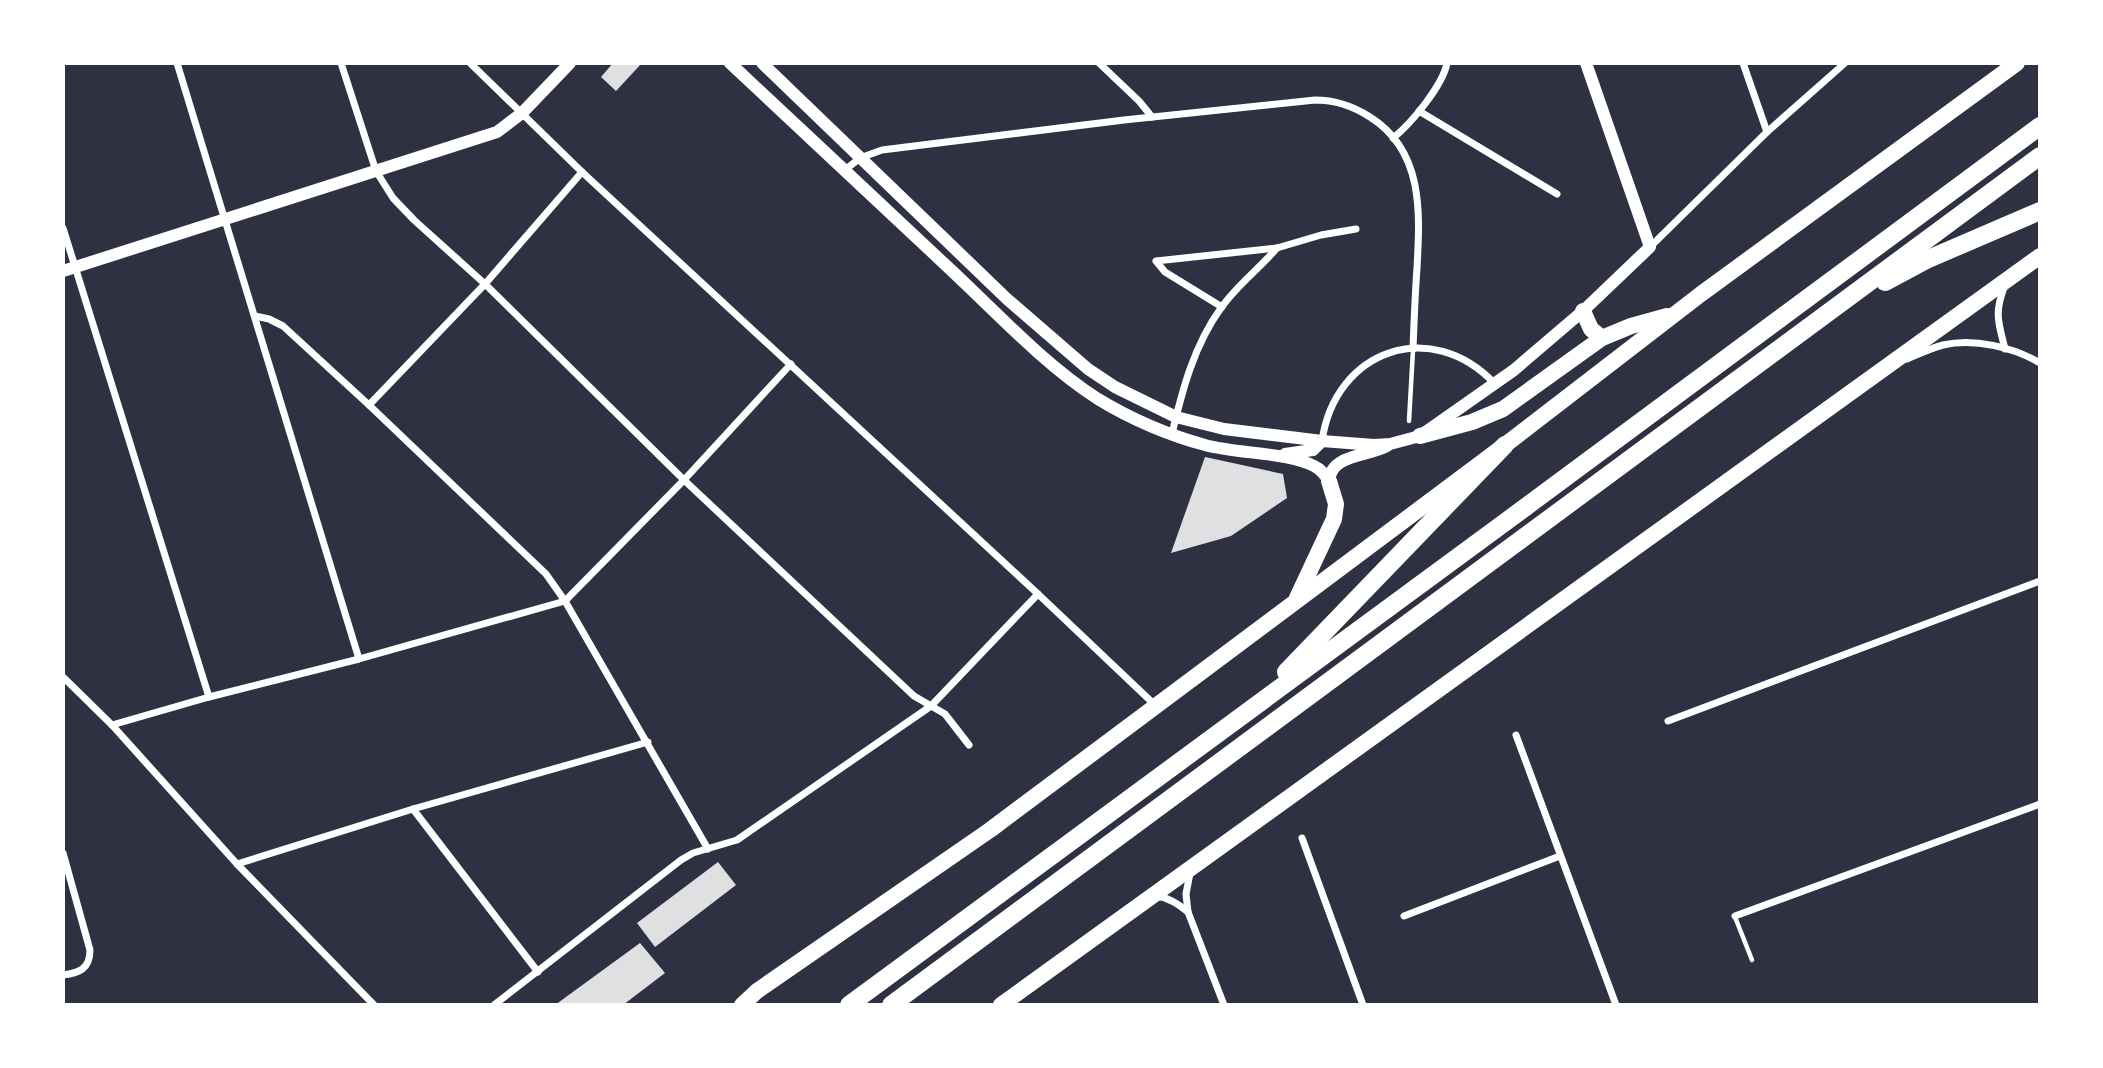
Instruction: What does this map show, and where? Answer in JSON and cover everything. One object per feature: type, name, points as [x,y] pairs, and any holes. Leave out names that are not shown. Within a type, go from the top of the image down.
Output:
[{"type":"highway","points":[[732,1005],[757,991],[990,830],[1505,445],[1701,294],[2017,63]]},
{"type":"highway","points":[[849,1005],[2040,126]]},
{"type":"highway","points":[[891,1005],[2040,156]]},
{"type":"highway","points":[[1807,329],[1900,273],[2040,212]]},
{"type":"highway","points":[[1001,1005],[2040,256]]},
{"type":"highway","points":[[1583,311],[1591,329],[1601,338]]},
{"type":"highway","points":[[1420,436],[1472,422],[1503,409],[1601,338],[1676,313]]},
{"type":"highway","points":[[1254,705],[1505,445]]},
{"type":"highway","points":[[1297,599],[1335,514],[1335,497],[1329,481]]},
{"type":"highway","points":[[742,1005],[757,991]]},
{"type":"street","points":[[177,63],[359,659]]},
{"type":"street","points":[[341,63],[376,171],[393,198],[684,480],[914,696],[945,714],[969,745]]},
{"type":"street","points":[[470,63],[582,172],[1155,705]]},
{"type":"street","points":[[69,269],[497,132],[522,113],[570,63]]},
{"type":"street","points":[[730,63],[1016,331],[1097,398],[1133,418],[1172,434],[1221,449],[1313,465],[1321,470],[1329,481]]},
{"type":"street","points":[[762,63],[1007,299],[1059,346],[1115,387],[1176,417],[1224,429],[1322,441],[1390,444]]},
{"type":"street","points":[[1099,63],[1152,117]]},
{"type":"street","points":[[1393,138],[1406,128],[1419,111],[1443,76],[1447,63]]},
{"type":"street","points":[[1586,63],[1650,247]]},
{"type":"street","points":[[1743,63],[1767,132]]},
{"type":"street","points":[[1329,481],[1330,471],[1338,463],[1420,436],[1495,384],[1583,311],[1767,132],[1845,63]]},
{"type":"street","points":[[845,170],[860,158],[882,150],[1152,117],[1324,100],[1340,103],[1362,112],[1381,125],[1393,138],[1407,160],[1418,195],[1419,237],[1413,349]]},
{"type":"street","points":[[1419,111],[1558,194]]},
{"type":"street","points":[[369,405],[485,285],[582,172]]},
{"type":"street","points":[[63,228],[69,269],[209,697]]},
{"type":"street","points":[[1222,307],[1165,272],[1156,261],[1277,248],[1321,235],[1356,229]]},
{"type":"street","points":[[1172,434],[1205,335],[1222,307],[1277,248]]},
{"type":"street","points":[[2005,349],[1997,314],[1998,302],[2008,279]]},
{"type":"street","points":[[256,316],[283,326],[546,574],[565,601],[708,849]]},
{"type":"street","points":[[1880,370],[1941,346],[1956,343],[2005,349],[2040,363]]},
{"type":"street","points":[[1277,457],[1317,448],[1322,441],[1329,410],[1336,396],[1352,376],[1374,360],[1388,354],[1413,349],[1440,351],[1474,365],[1495,384]]},
{"type":"street","points":[[112,725],[565,601],[684,480],[791,364]]},
{"type":"street","points":[[1668,720],[2040,581]]},
{"type":"street","points":[[494,1005],[681,860],[693,853],[737,840],[931,706],[1038,594]]},
{"type":"street","points":[[63,677],[112,725],[237,864],[374,1005]]},
{"type":"street","points":[[1516,735],[1616,1005]]},
{"type":"street","points":[[237,864],[413,809],[648,742]]},
{"type":"street","points":[[1735,916],[2040,804]]},
{"type":"street","points":[[413,809],[538,972]]},
{"type":"street","points":[[1302,838],[1363,1005]]},
{"type":"street","points":[[63,853],[90,950],[90,959],[86,966],[76,973],[63,975]]},
{"type":"street","points":[[1404,916],[1560,856]]},
{"type":"street","points":[[1191,867],[1186,894],[1188,912],[1224,1005]]},
{"type":"street","points":[[1152,896],[1161,896],[1176,902],[1188,912]]},
{"type":"street","points":[[1012,1005],[1029,984]]},
{"type":"lane","points":[[1409,421],[1413,349]]},
{"type":"lane","points":[[1735,916],[1752,960]]},
{"type":"building","points":[[613,63],[642,63],[616,91],[601,77]]},
{"type":"building","points":[[1205,457],[1283,474],[1287,498],[1231,536],[1171,553]]},
{"type":"building","points":[[718,862],[736,885],[655,947],[637,923]]},
{"type":"building","points":[[640,943],[665,973],[623,1005],[555,1005]]}]
